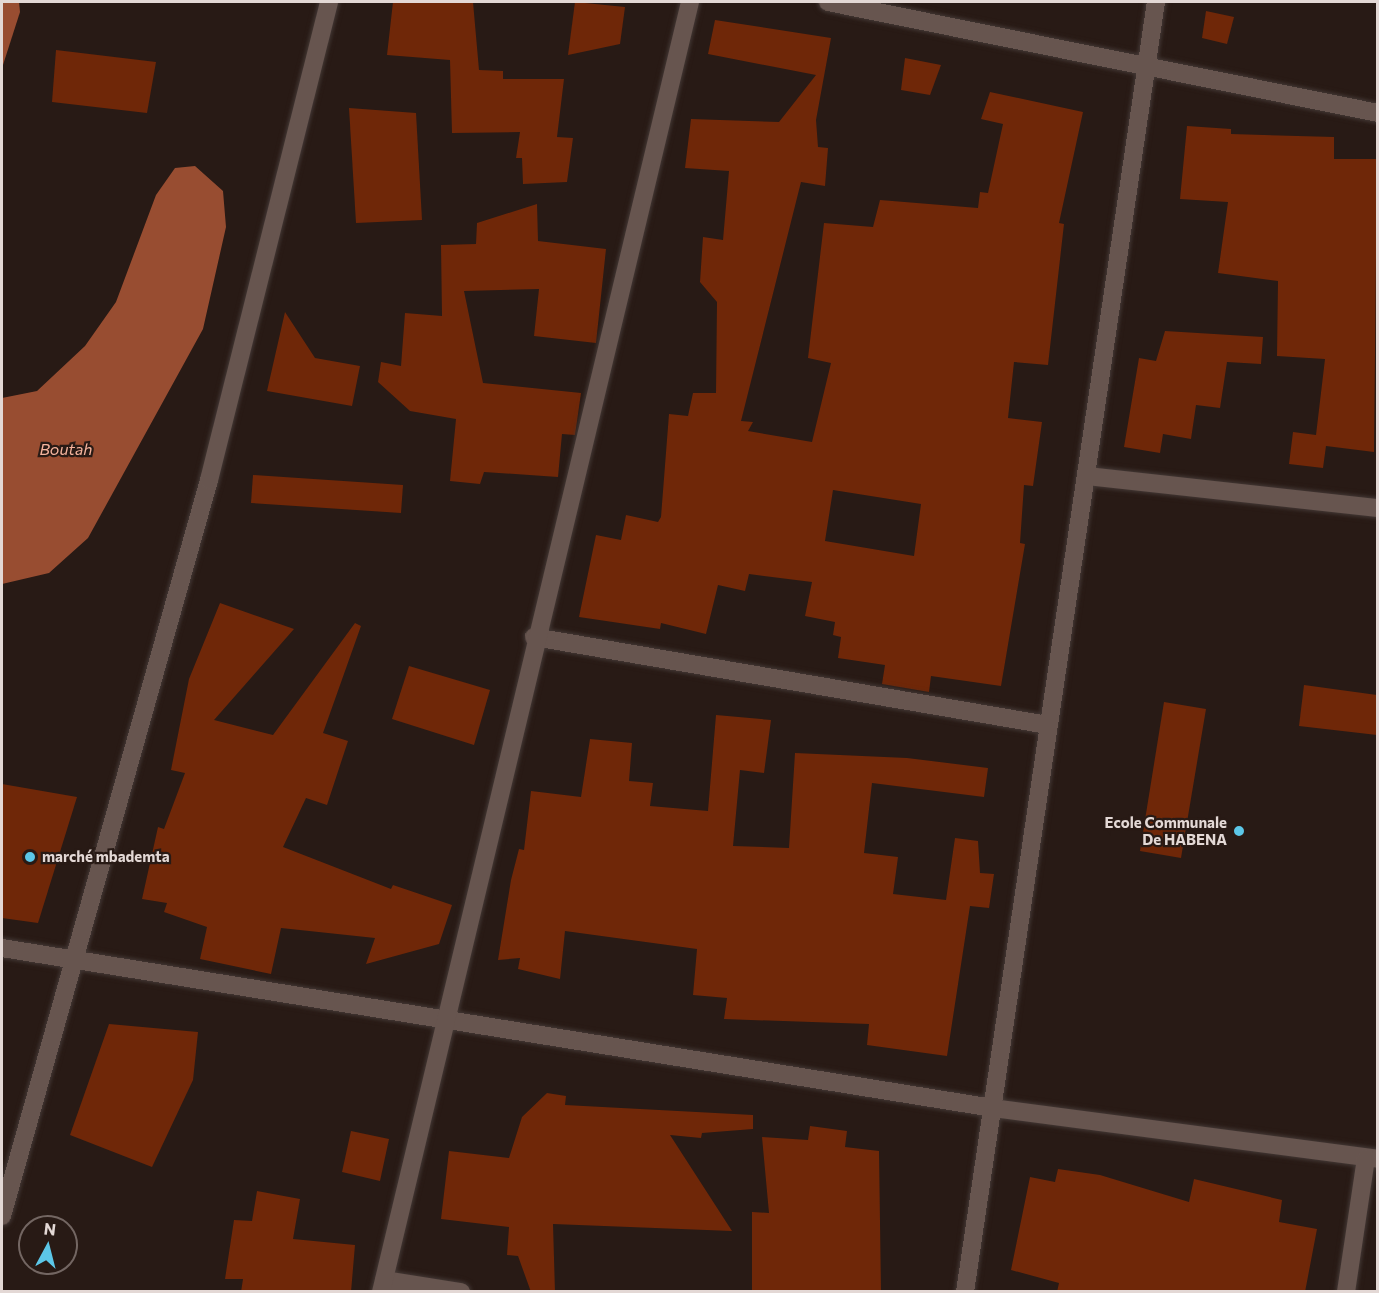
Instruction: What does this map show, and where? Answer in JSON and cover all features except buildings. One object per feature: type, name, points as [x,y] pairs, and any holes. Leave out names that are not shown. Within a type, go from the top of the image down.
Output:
[{"type":"street","points":[[2,1216],[77,958],[209,480],[328,2]]},
{"type":"street","points":[[461,1292],[382,1286],[534,637],[690,2]]},
{"type":"street","points":[[828,2],[1145,62],[1377,113]]},
{"type":"street","points":[[965,1292],[1087,476],[1145,62],[1156,2]]},
{"type":"street","points":[[1087,476],[1377,508]]},
{"type":"street","points":[[534,637],[1048,725]]},
{"type":"street","points":[[2,948],[77,958],[443,1022],[993,1108],[1372,1159],[1346,1292]]},
{"type":"water","points":[[2,2],[19,2],[20,12],[2,68]]},
{"type":"water","name":"Boutah","points":[[195,166],[223,191],[226,227],[203,329],[88,538],[49,573],[2,584],[2,398],[37,391],[85,346],[116,302],[156,195],[175,168]]},
{"type":"place","name":"Ecole Communale De HABENA","points":[[1239,831]]},
{"type":"place","name":"marché mbademta","points":[[30,857]]}]
